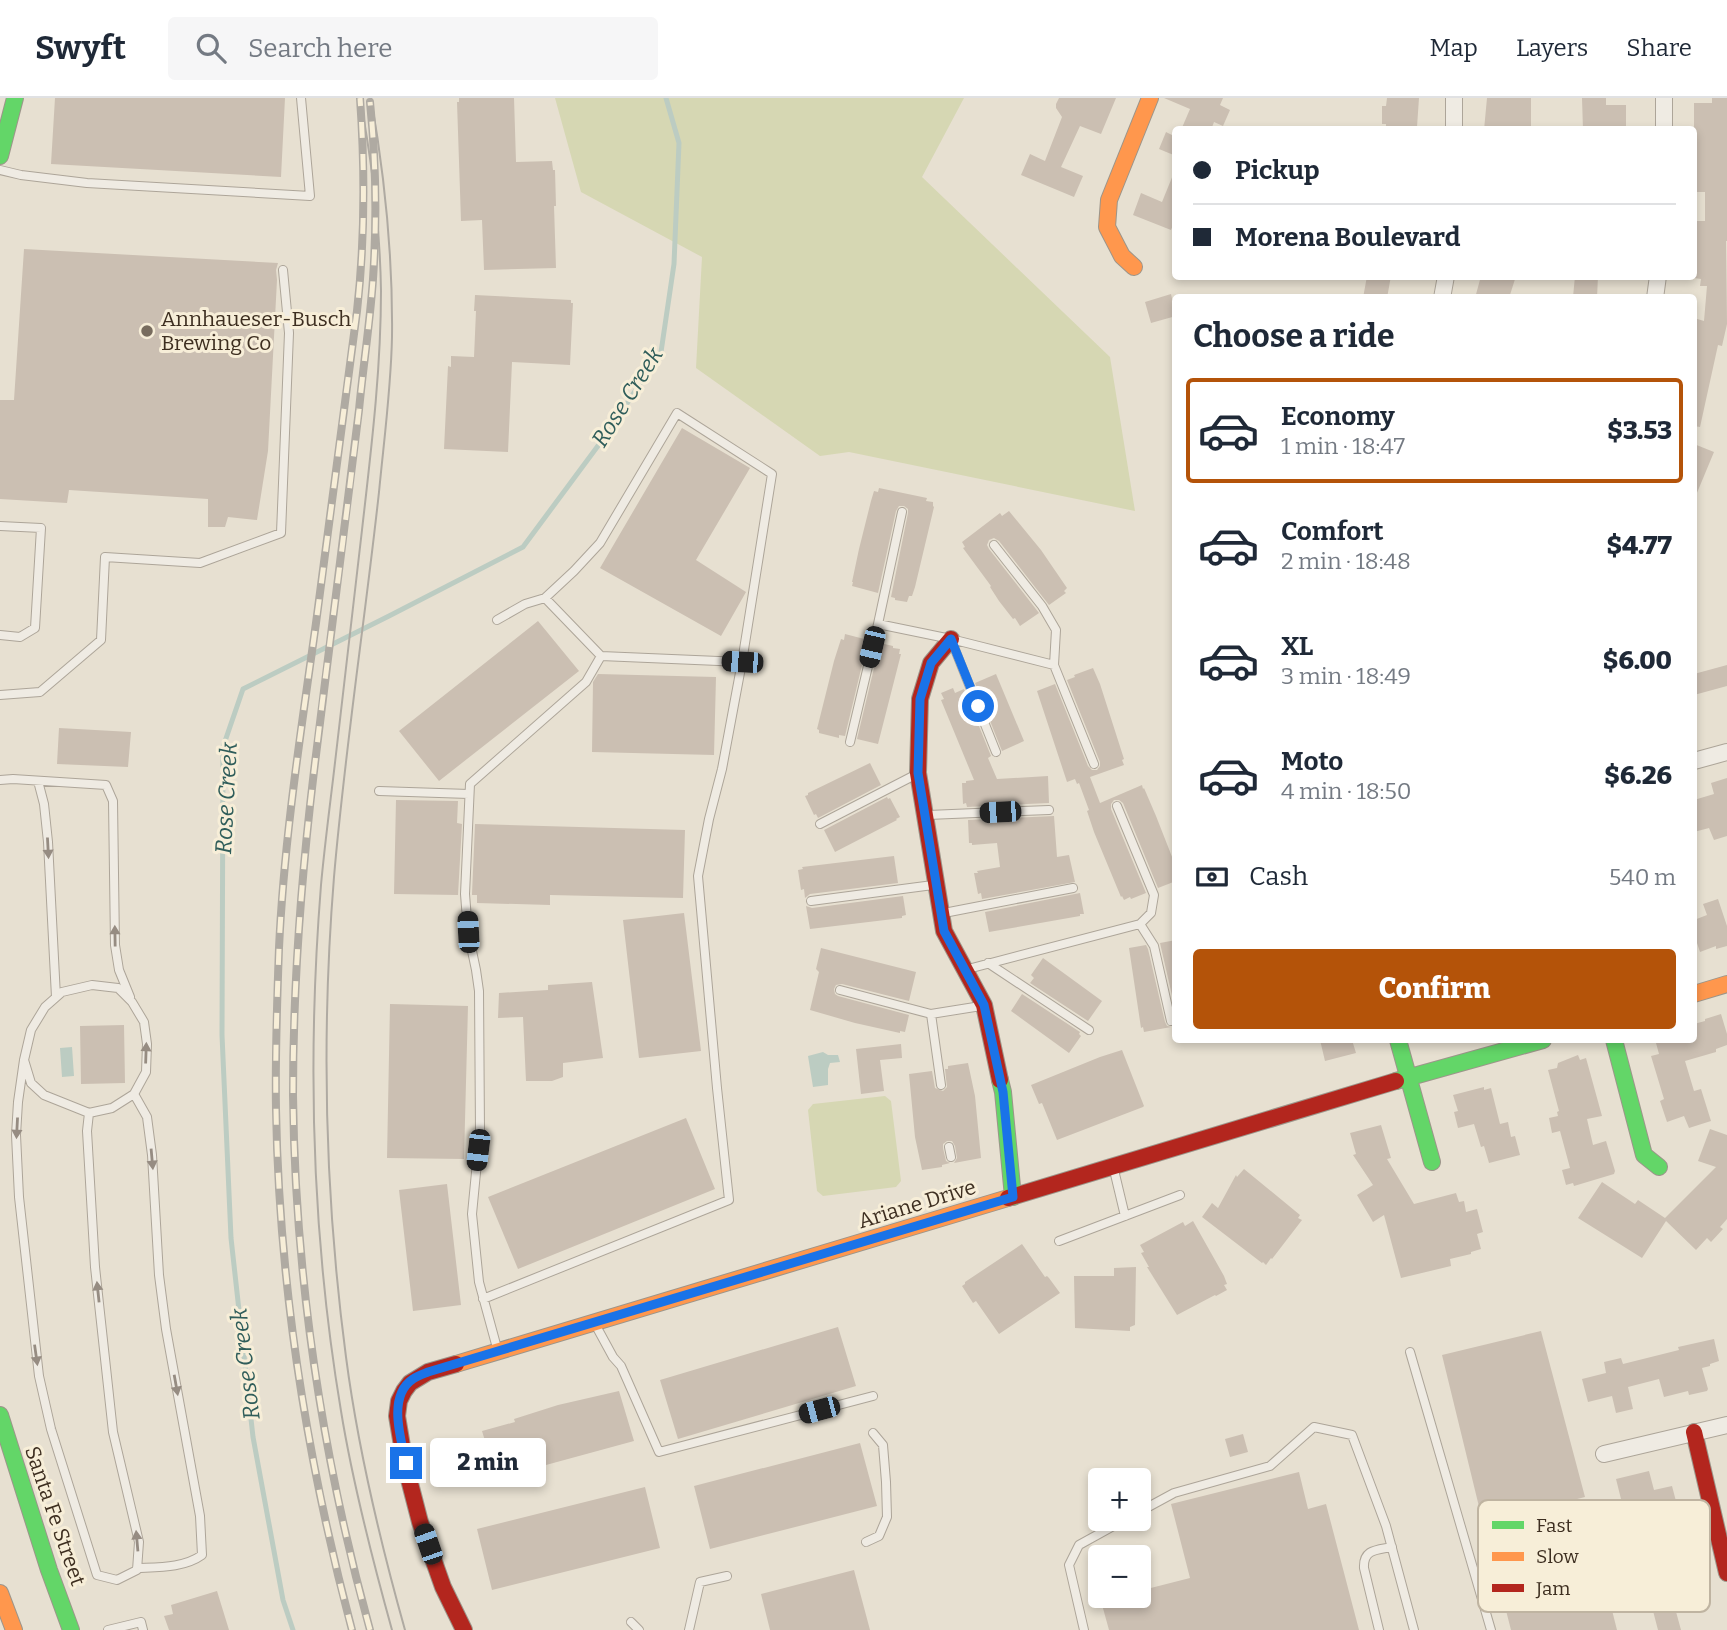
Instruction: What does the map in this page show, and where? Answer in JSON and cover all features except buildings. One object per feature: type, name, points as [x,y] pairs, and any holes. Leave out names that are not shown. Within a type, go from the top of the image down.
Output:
[{"type":"main road","points":[[0,156],[15,98]]},
{"type":"main road","points":[[1134,267],[1122,257],[1107,227],[1109,200],[1150,98]]},
{"type":"main road","points":[[951,639],[931,663],[920,699],[918,773],[944,931],[984,1005],[1003,1092],[1013,1197]]},
{"type":"main road","points":[[1697,993],[1727,984]]},
{"type":"main road","points":[[1399,1043],[1432,1162]]},
{"type":"main road","name":"Ariane Drive","points":[[464,1630],[442,1585],[414,1503],[398,1424],[398,1404],[404,1388],[411,1380],[428,1372],[594,1322],[1532,1043]]},
{"type":"main road","points":[[1615,1043],[1644,1154],[1659,1167]]},
{"type":"main road","name":"Santa Fe Street","points":[[0,1415],[71,1630]]},
{"type":"main road","points":[[1695,1432],[1727,1573]]},
{"type":"main road","points":[[0,1593],[14,1630]]},
{"type":"street","points":[[1454,98],[1454,126]]},
{"type":"street","points":[[1664,98],[1664,126]]},
{"type":"street","points":[[1697,760],[1727,752]]},
{"type":"street","points":[[1604,1454],[1727,1425]]},
{"type":"lane","points":[[0,170],[87,183],[310,196],[301,98]]},
{"type":"lane","points":[[0,695],[40,692],[101,640],[105,557],[201,563],[281,533],[289,334],[283,270]]},
{"type":"lane","points":[[483,1299],[730,1200],[698,876],[742,662],[772,474],[677,413],[600,543],[545,598],[525,604],[497,620]]},
{"type":"lane","points":[[850,742],[902,512]]},
{"type":"lane","points":[[0,526],[41,528],[35,628],[20,637],[0,635]]},
{"type":"lane","points":[[993,545],[1042,606],[1056,630],[1054,665],[1094,764]]},
{"type":"lane","points":[[545,598],[601,656],[742,662]]},
{"type":"lane","points":[[878,624],[1054,665]]},
{"type":"lane","points":[[951,639],[996,751]]},
{"type":"lane","points":[[498,1351],[479,1282],[472,1214],[480,1131],[479,991],[468,932],[466,894],[470,784],[586,682],[601,656]]},
{"type":"lane","points":[[820,824],[918,773]]},
{"type":"lane","points":[[0,780],[106,785],[113,801],[115,945],[119,970],[132,1002],[144,1022],[147,1044],[145,1072],[134,1094],[112,1108],[89,1113],[44,1095],[31,1083],[24,1060]]},
{"type":"lane","points":[[38,781],[44,804],[48,842],[56,997]]},
{"type":"lane","points":[[379,791],[469,794]]},
{"type":"lane","points":[[965,970],[1140,924],[1151,913],[1154,895],[1117,806]]},
{"type":"lane","points":[[925,816],[1049,810]]},
{"type":"lane","points":[[811,901],[936,885]]},
{"type":"lane","points":[[941,914],[1073,888]]},
{"type":"lane","points":[[1140,924],[1154,946],[1171,1021]]},
{"type":"lane","points":[[988,963],[1088,1030]]},
{"type":"lane","points":[[89,1113],[87,1131],[95,1267],[113,1432],[139,1542],[137,1570],[117,1580],[97,1574],[51,1429],[39,1376],[22,1231],[16,1147],[18,1102],[24,1060],[31,1030],[45,1007],[62,992],[92,985],[118,988],[132,1002]]},
{"type":"lane","points":[[840,990],[931,1014],[984,1005]]},
{"type":"lane","points":[[931,1014],[941,1085]]},
{"type":"lane","points":[[134,1094],[147,1117],[166,1329],[202,1540],[202,1555],[194,1560],[176,1565],[137,1568]]},
{"type":"lane","points":[[949,1147],[951,1157]]},
{"type":"lane","points":[[1113,1167],[1125,1216]]},
{"type":"lane","points":[[1059,1241],[1180,1195]]},
{"type":"lane","points":[[594,1322],[613,1357],[621,1366],[659,1452],[873,1396]]},
{"type":"lane","points":[[1410,1352],[1478,1585]]},
{"type":"lane","points":[[1151,1505],[1174,1493],[1269,1466],[1314,1427],[1352,1435],[1386,1526],[1414,1630]]},
{"type":"lane","points":[[866,1542],[879,1536],[887,1517],[883,1445],[873,1433]]},
{"type":"lane","points":[[1084,1630],[1069,1565],[1079,1545],[1104,1531]]},
{"type":"lane","points":[[1379,1630],[1363,1560],[1371,1552],[1392,1546]]},
{"type":"lane","points":[[689,1630],[700,1582],[727,1576]]},
{"type":"lane","points":[[1486,1612],[1491,1630]]},
{"type":"lane","points":[[108,1630],[141,1622],[143,1630]]},
{"type":"lane","points":[[631,1622],[639,1630]]},
{"type":"green space","points":[[555,98],[964,98],[922,177],[1110,357],[1135,511],[849,452],[820,456],[696,368],[702,257],[581,192]]},
{"type":"green space","points":[[885,1096],[891,1101],[901,1181],[896,1187],[823,1196],[817,1191],[808,1110],[813,1104]]},
{"type":"shaded area","points":[[72,1047],[74,1076],[62,1077],[60,1048]]},
{"type":"shaded area","points":[[823,1052],[838,1055],[840,1062],[830,1063],[828,1085],[813,1087],[808,1056]]},
{"type":"waterway","name":"Rose Creek","points":[[293,1630],[283,1600],[253,1437],[231,1238],[222,1035],[223,747],[243,689],[523,547],[606,435],[661,352],[674,264],[679,143],[666,98]]},
{"type":"tram line","points":[[360,98],[372,170],[379,242],[379,351],[369,471],[321,885],[314,1017],[315,1149],[324,1280],[341,1411],[351,1466],[392,1630]]},
{"type":"tram line","points":[[371,98],[384,187],[389,247],[391,356],[379,492],[334,877],[327,997],[327,1117],[333,1237],[351,1391],[371,1495],[405,1630]]},
{"type":"railway","points":[[352,1630],[322,1502],[298,1372],[278,1175],[276,1069],[281,907],[289,826],[360,284],[363,204],[360,98]]},
{"type":"railway","points":[[370,102],[375,190],[373,279],[305,852],[296,974],[293,1095],[299,1230],[314,1365],[338,1498],[370,1630]]},
{"type":"traffic: fast","points":[[0,156],[15,98]]},
{"type":"traffic: fast","points":[[1399,1043],[1432,1162]]},
{"type":"traffic: fast","points":[[1396,1081],[1532,1043]]},
{"type":"traffic: fast","points":[[1615,1043],[1644,1155],[1659,1167]]},
{"type":"traffic: fast","points":[[1000,1080],[1013,1197]]},
{"type":"traffic: fast","points":[[0,1415],[71,1630]]},
{"type":"traffic: slow","points":[[1134,267],[1122,256],[1107,227],[1109,200],[1150,98]]},
{"type":"traffic: slow","points":[[1697,993],[1727,984]]},
{"type":"traffic: slow","points":[[456,1364],[1008,1198]]},
{"type":"traffic: slow","points":[[0,1593],[14,1630]]},
{"type":"traffic: jam","points":[[951,639],[931,663],[920,699],[918,773],[944,931],[984,1005],[1000,1080]]},
{"type":"traffic: jam","points":[[1008,1198],[1396,1081]]},
{"type":"traffic: jam","points":[[456,1364],[428,1372],[410,1383],[399,1401],[397,1416],[405,1464],[420,1522],[443,1587],[464,1630]]},
{"type":"traffic: jam","points":[[1694,1432],[1710,1500]]},
{"type":"traffic: jam","points":[[1710,1500],[1727,1573]]},
{"type":"place","name":"Annhaueser-Busch Brewing Co","points":[[147,331]]},
{"type":"route","points":[[406,1463],[398,1424],[398,1404],[404,1388],[411,1380],[428,1372],[1013,1197],[1003,1092],[984,1005],[944,931],[918,773],[920,699],[931,663],[951,639],[978,706]]}]
